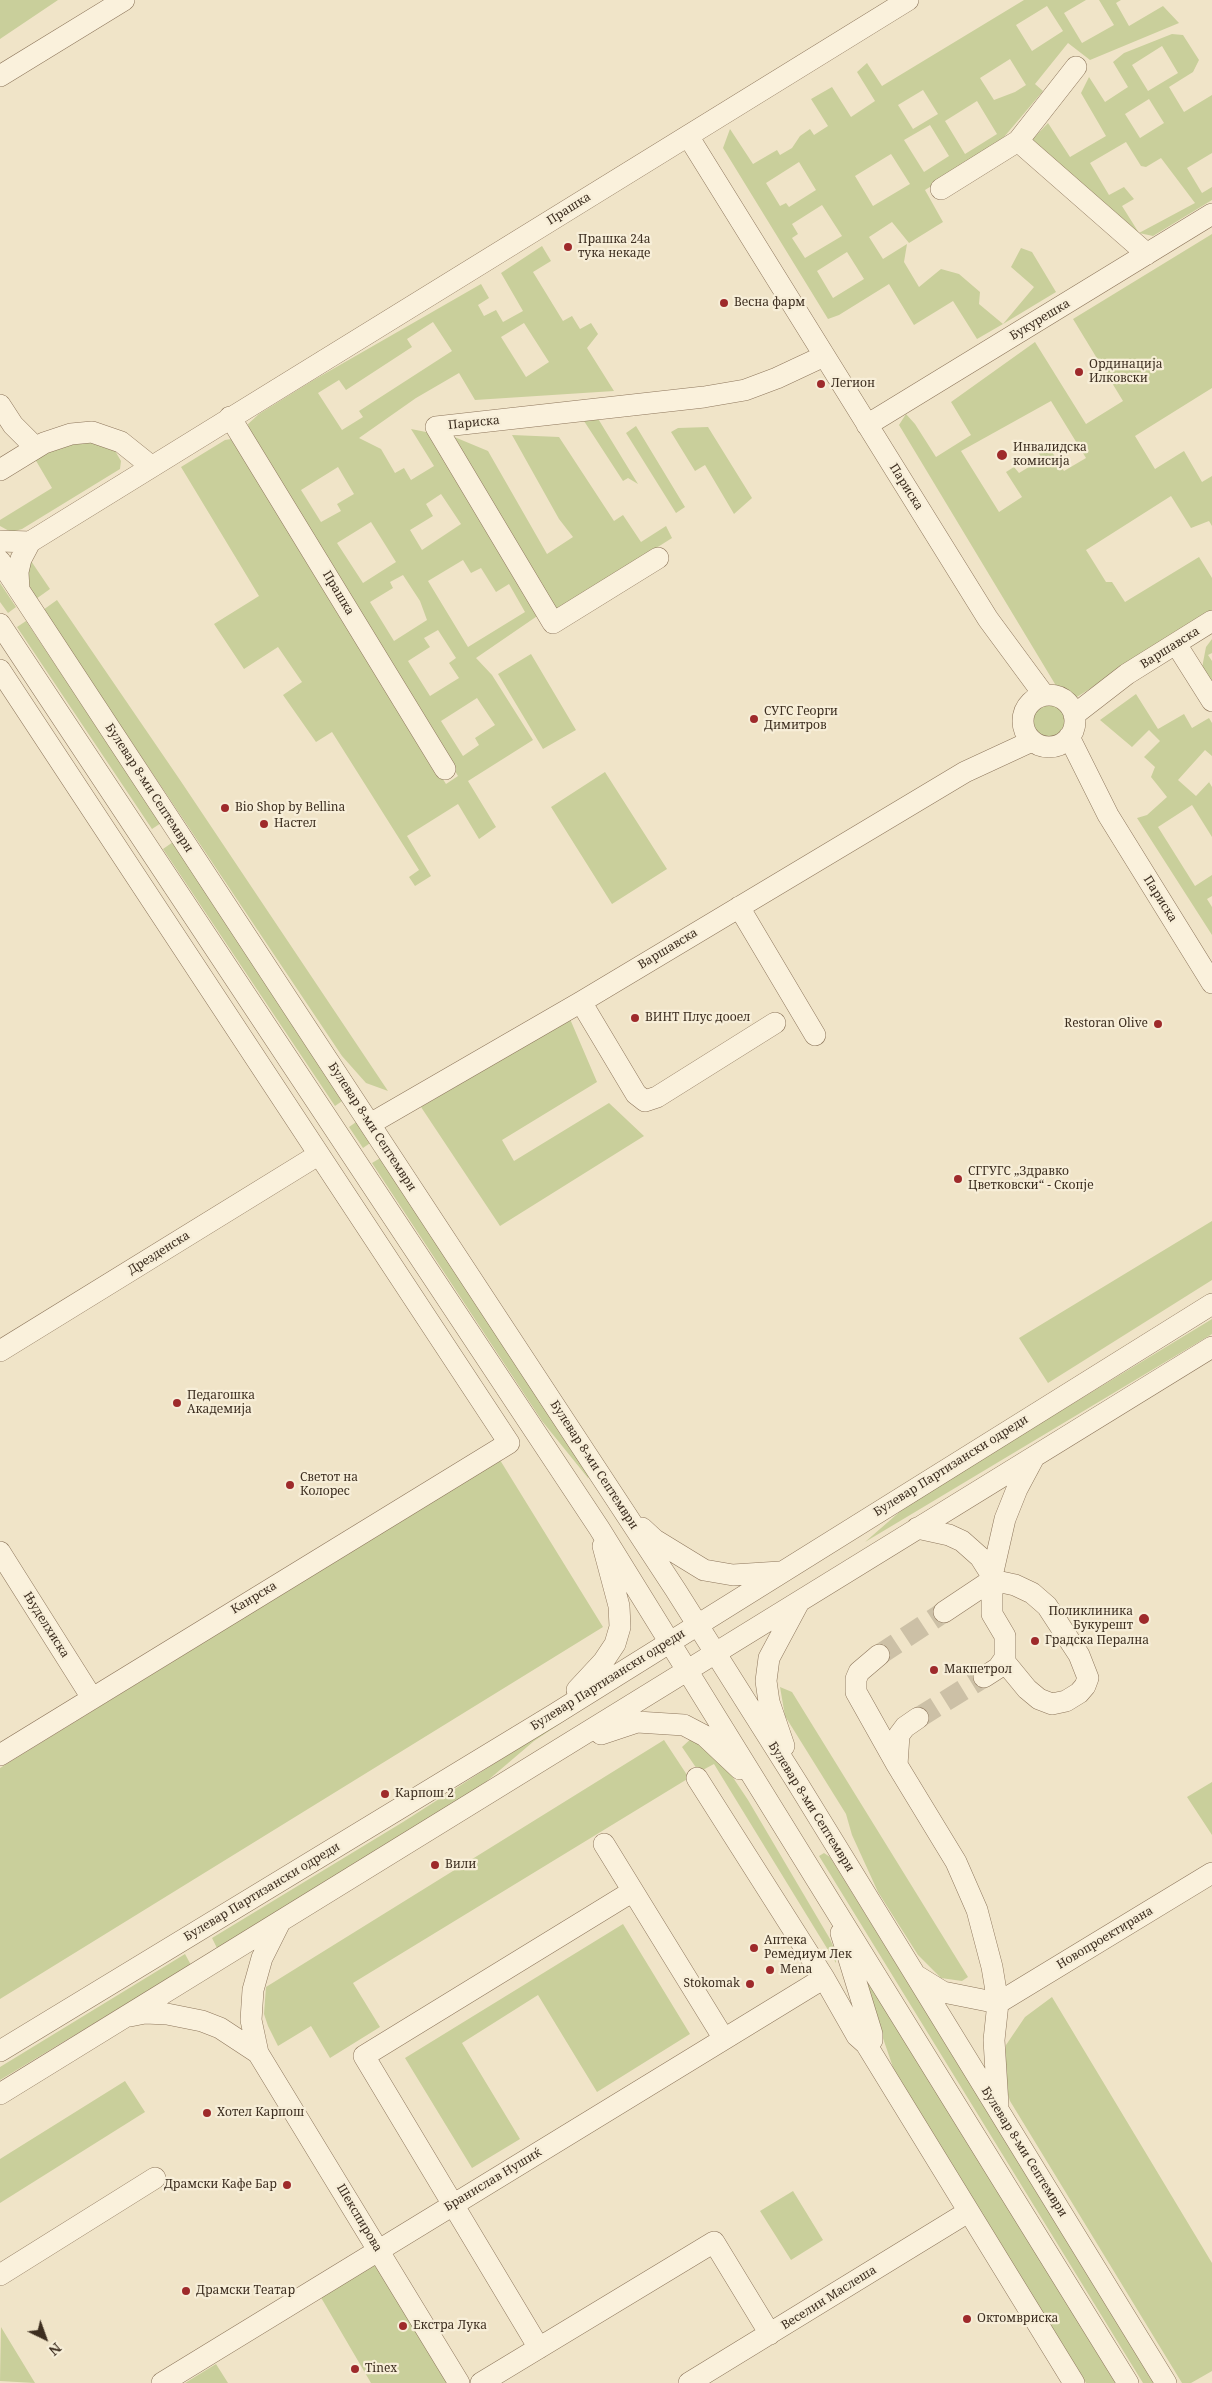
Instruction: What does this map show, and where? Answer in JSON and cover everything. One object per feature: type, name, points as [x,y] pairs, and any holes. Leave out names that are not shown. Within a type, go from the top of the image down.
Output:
[{"type":"street","points":[[0,76],[124,0]]},
{"type":"street","name":"Прашка","points":[[30,542],[908,0]]},
{"type":"street","points":[[940,189],[1018,141],[1076,67]]},
{"type":"street","name":"Париска","points":[[688,136],[988,619],[1032,716]]},
{"type":"street","points":[[1018,141],[1147,254]]},
{"type":"street","name":"Букурешка","points":[[867,425],[1212,214]]},
{"type":"street","name":"Париска","points":[[658,558],[554,623],[436,427],[737,392],[778,378],[824,356]]},
{"type":"street","points":[[0,405],[13,425],[35,447]]},
{"type":"street","name":"Прашка","points":[[230,417],[445,769]]},
{"type":"street","points":[[0,470],[35,447],[71,434],[92,432],[121,442],[151,466]]},
{"type":"street","points":[[0,541],[30,542],[21,559],[18,572],[19,590]]},
{"type":"street","name":"Булевар 8-ми Септември","points":[[0,561],[697,1624],[798,1784],[1166,2383]]},
{"type":"street","name":"Варшавска","points":[[1070,707],[1212,622]]},
{"type":"street","points":[[0,624],[599,1528],[1128,2383]]},
{"type":"street","points":[[1176,644],[1212,701]]},
{"type":"street","points":[[0,670],[411,1295],[434,1278]]},
{"type":"street","points":[[1055,695],[1070,707],[1074,727],[1061,742],[1039,745],[1032,716],[1055,695]]},
{"type":"street","name":"Варшавска","points":[[370,1124],[582,1002],[965,772],[1032,716]]},
{"type":"street","name":"Париска","points":[[1061,742],[1212,982]]},
{"type":"street","points":[[739,906],[815,1035]]},
{"type":"street","points":[[582,1002],[636,1094],[645,1101],[657,1097],[775,1024]]},
{"type":"street","points":[[302,1131],[315,1100]]},
{"type":"street","name":"Дрезденска","points":[[0,1351],[318,1156]]},
{"type":"street","name":"Каирска","points":[[0,1755],[509,1443],[411,1295]]},
{"type":"street","name":"Булевар Партизански одреди","points":[[0,2051],[555,1714],[1212,1304]]},
{"type":"street","points":[[0,2094],[279,1924],[801,1599],[1212,1347]]},
{"type":"street","points":[[984,1677],[1004,1662],[1006,1650],[1005,1636],[992,1614],[992,1578],[1005,1519],[1017,1489],[1035,1456]]},
{"type":"street","points":[[626,1514],[656,1540],[704,1570],[732,1575],[782,1571]]},
{"type":"street","points":[[555,1714],[603,1662],[615,1644],[620,1627],[619,1606],[599,1528]]},
{"type":"street","points":[[917,1528],[949,1535],[962,1541],[980,1557],[992,1578],[1015,1585],[1040,1599],[1079,1655],[1088,1678],[1086,1686],[1079,1693],[1066,1701],[1052,1704],[1039,1699],[1027,1689],[1004,1662]]},
{"type":"street","name":"Њуделхиска","points":[[4,1566],[92,1698]]},
{"type":"street","points":[[944,1612],[992,1578]]},
{"type":"street","points":[[798,1784],[769,1702],[766,1681],[769,1658],[801,1599]]},
{"type":"street","points":[[879,1655],[859,1672],[855,1688],[871,1722],[896,1765],[941,1834],[966,1882],[982,1927],[998,2003],[994,2040],[995,2088],[998,2110]]},
{"type":"street","points":[[896,1765],[900,1735],[905,1727],[918,1718]]},
{"type":"street","points":[[572,1743],[637,1722],[684,1724],[705,1736],[757,1785]]},
{"type":"street","points":[[697,1778],[824,1978],[857,2036],[866,2044],[1074,2383]]},
{"type":"street","points":[[604,1844],[724,2039]]},
{"type":"street","name":"Новопроектирана","points":[[998,2003],[1212,1873]]},
{"type":"street","points":[[539,2348],[364,2056],[633,1891]]},
{"type":"street","points":[[832,1903],[872,2034],[872,2040],[866,2044]]},
{"type":"street","name":"Шекспирова","points":[[279,1924],[262,1958],[253,1990],[251,2020],[258,2053],[459,2383]]},
{"type":"street","points":[[915,1975],[943,1992],[998,2003]]},
{"type":"street","name":"Бранислав Нушиќ","points":[[162,2383],[824,1978]]},
{"type":"street","name":"Шекспирова","points":[[124,2017],[145,2013],[167,2014],[202,2021],[220,2028],[258,2053]]},
{"type":"street","points":[[0,2275],[155,2178]]},
{"type":"street","name":"Веселин Маслеша","points":[[689,2383],[968,2212]]},
{"type":"street","points":[[481,2383],[714,2242],[770,2334]]},
{"type":"green space","points":[[0,0],[58,0],[0,39]]},
{"type":"green space","points":[[1024,0],[1086,0],[1064,13],[1082,43],[1114,25],[1099,0],[1121,0],[1116,3],[1129,26],[1163,6],[1179,23],[1090,60],[1068,43],[1035,84],[1043,91],[1004,137],[967,164],[925,190],[943,222],[909,243],[892,222],[869,237],[883,259],[907,244],[904,262],[919,287],[941,269],[959,274],[980,292],[979,304],[1003,324],[977,339],[953,301],[914,325],[889,284],[839,315],[828,319],[723,148],[730,129],[753,164],[777,150],[780,155],[792,148],[800,136],[810,129],[814,135],[828,126],[811,99],[832,87],[851,117],[875,101],[857,72],[867,63],[882,86]],"holes":[[[1047,6],[1063,31],[1032,51],[1016,25]],[[1010,59],[1026,85],[1015,92],[994,100],[980,78]],[[923,90],[938,114],[913,129],[898,105]],[[977,101],[997,134],[965,154],[945,121]],[[930,125],[949,156],[924,172],[904,140]],[[891,154],[910,184],[873,206],[855,176]],[[799,162],[816,190],[789,207],[786,203],[780,206],[766,183]],[[822,205],[842,236],[805,258],[792,238],[798,234],[792,224]],[[847,252],[864,279],[833,298],[817,271]]]},
{"type":"green space","points":[[1172,34],[1183,35],[1199,60],[1193,72],[1169,87],[1184,112],[1212,95],[1212,153],[1187,168],[1202,193],[1212,187],[1212,200],[1153,236],[1139,233],[1029,143],[1048,123],[1070,157],[1106,136],[1081,93],[1089,77],[1105,102],[1128,87],[1113,62],[1124,53]],"holes":[[[1162,46],[1178,73],[1148,91],[1132,65]],[[1149,99],[1164,123],[1140,138],[1125,114]],[[1126,142],[1141,166],[1146,167],[1161,158],[1195,203],[1139,233],[1122,206],[1134,199],[1124,187],[1109,195],[1090,163]]]},
{"type":"green space","points":[[1212,234],[1212,388],[1135,436],[1155,469],[1184,451],[1202,482],[1212,476],[1212,526],[1209,521],[1191,528],[1171,496],[1086,550],[1106,582],[1112,582],[1125,602],[1199,557],[1212,578],[1212,612],[1072,700],[1058,689],[899,425],[906,414],[915,424],[936,457],[971,435],[951,402],[1035,342],[1086,424],[1123,401],[1073,319]],"holes":[[[1051,401],[1086,458],[1064,471],[1047,444],[1037,450],[1042,459],[1019,473],[1014,467],[1006,472],[1022,497],[999,512],[961,451]]]},
{"type":"green space","points":[[542,246],[551,261],[533,272],[563,321],[572,316],[580,329],[591,323],[598,334],[587,348],[614,391],[475,400],[459,373],[416,398],[359,438],[381,449],[395,473],[404,468],[411,480],[434,466],[411,429],[431,433],[546,610],[476,658],[492,675],[533,740],[468,781],[496,827],[479,839],[458,804],[407,836],[431,876],[415,886],[409,877],[419,870],[332,732],[316,742],[283,695],[302,682],[278,647],[244,669],[214,624],[259,596],[181,467],[225,440],[231,439],[446,784],[458,776],[249,430],[248,424],[259,414],[312,381],[481,284],[489,298],[478,305],[484,316],[496,310],[503,322],[523,311],[501,273]],"holes":[[[433,322],[452,351],[359,411],[363,417],[342,430],[318,393],[339,380],[346,390],[412,347],[407,339]],[[524,323],[549,362],[526,377],[501,337]],[[338,467],[354,494],[337,504],[341,511],[321,522],[301,490]],[[441,494],[461,524],[422,550],[410,530],[433,516],[426,504]],[[371,522],[396,562],[363,583],[337,543]],[[463,560],[471,573],[481,568],[496,592],[509,584],[525,612],[468,647],[428,581]],[[403,575],[420,601],[427,620],[394,641],[370,602],[393,588],[390,582]],[[438,630],[456,658],[449,663],[459,678],[430,696],[408,661],[430,647],[424,638]],[[477,698],[495,725],[475,738],[479,745],[463,756],[441,721]]]},
{"type":"green space","points":[[1021,248],[1032,252],[1056,292],[1003,324],[1034,287],[1011,267]]},
{"type":"green space","points":[[597,417],[638,484],[628,478],[623,481],[584,421]]},
{"type":"green space","points":[[636,426],[685,507],[676,513],[626,433]]},
{"type":"green space","points":[[708,427],[752,498],[734,514],[705,465],[695,471],[671,432],[678,428]]},
{"type":"green space","points":[[512,435],[559,437],[614,521],[623,515],[641,542],[666,526],[672,538],[557,611],[452,436],[488,451],[547,554],[573,537],[559,519]]},
{"type":"green space","points":[[79,439],[114,449],[121,461],[120,469],[22,529],[11,532],[0,526],[0,520],[52,488],[35,459],[55,448]]},
{"type":"green space","points":[[29,558],[50,589],[36,599],[26,584]]},
{"type":"green space","points":[[0,583],[16,607],[8,613],[0,602]]},
{"type":"green space","points":[[57,600],[388,1091],[366,1083],[342,1056],[43,610]]},
{"type":"green space","points":[[26,621],[161,823],[152,829],[17,627]]},
{"type":"green space","points":[[1212,639],[1212,653],[1208,655],[1212,661],[1212,690],[1201,673],[1206,647]]},
{"type":"green space","points":[[531,654],[576,730],[543,749],[498,674]]},
{"type":"green space","points":[[1136,694],[1158,729],[1184,714],[1192,728],[1209,718],[1212,723],[1212,756],[1205,750],[1178,780],[1196,796],[1209,782],[1212,787],[1212,837],[1192,805],[1158,827],[1195,886],[1212,875],[1212,896],[1207,899],[1212,907],[1212,935],[1137,818],[1147,815],[1167,797],[1151,777],[1155,767],[1144,757],[1160,741],[1149,730],[1132,747],[1100,720]]},
{"type":"green space","points":[[1048,698],[1060,702],[1066,708],[1070,720],[1066,732],[1060,738],[1048,742],[1036,738],[1030,732],[1026,720],[1030,708],[1036,702]]},
{"type":"green space","points":[[605,772],[667,869],[612,904],[551,807]]},
{"type":"green space","points":[[173,842],[345,1099],[335,1106],[163,849]]},
{"type":"green space","points":[[570,1019],[597,1082],[502,1140],[514,1161],[609,1103],[644,1136],[500,1226],[421,1107]]},
{"type":"green space","points":[[359,1120],[373,1141],[363,1148],[349,1127]]},
{"type":"green space","points":[[382,1157],[590,1476],[588,1478],[542,1421],[372,1163]]},
{"type":"green space","points":[[1212,1221],[1212,1280],[1048,1383],[1019,1338]]},
{"type":"green space","points":[[1212,1319],[1212,1334],[865,1542],[911,1502]]},
{"type":"green space","points":[[500,1460],[603,1627],[0,1999],[0,1768]]},
{"type":"green space","points":[[636,1673],[534,1741],[480,1787],[218,1950],[212,1938],[403,1822]]},
{"type":"green space","points":[[780,1687],[792,1692],[968,1977],[962,1981],[941,1978],[918,1955],[878,1892],[852,1835],[846,1814],[785,1716]]},
{"type":"green space","points":[[694,1736],[724,1764],[748,1800],[830,1939],[836,1953],[836,1963],[714,1764],[699,1772],[682,1747]]},
{"type":"green space","points":[[664,1740],[689,1778],[353,1983],[380,2027],[330,2058],[311,2026],[278,2046],[264,2014],[266,1987]]},
{"type":"green space","points":[[1212,1782],[1212,1835],[1187,1797]]},
{"type":"green space","points":[[824,1853],[830,1857],[1156,2383],[1143,2383],[819,1856]]},
{"type":"green space","points":[[623,1924],[690,2034],[597,2092],[538,1995],[462,2043],[520,2139],[472,2168],[405,2058]]},
{"type":"green space","points":[[185,1954],[191,1965],[0,2080],[0,2067]]},
{"type":"green space","points":[[864,1975],[929,2081],[1000,2188],[1119,2383],[1086,2383],[897,2079],[862,1977]]},
{"type":"green space","points":[[1052,1997],[1212,2263],[1212,2371],[1191,2383],[1182,2383],[1010,2101],[1006,2088],[1004,2060],[1006,2045],[1025,2017]]},
{"type":"green space","points":[[125,2081],[145,2112],[0,2203],[0,2159]]},
{"type":"green space","points":[[793,2191],[823,2240],[791,2260],[760,2211]]},
{"type":"green space","points":[[379,2250],[459,2383],[371,2383],[316,2289]]},
{"type":"green space","points":[[1,2327],[35,2383],[0,2381]]},
{"type":"green space","points":[[216,2364],[228,2383],[185,2383]]},
{"type":"tunnel","points":[[879,1655],[944,1612]]},
{"type":"tunnel","points":[[918,1718],[984,1677]]},
{"type":"place","name":"Прашка 24а тука некаде","points":[[568,247]]},
{"type":"place","name":"Весна фарм","points":[[724,303]]},
{"type":"place","name":"Ординација Илковски","points":[[1079,372]]},
{"type":"place","name":"Легион","points":[[821,384]]},
{"type":"place","name":"Инвалидска комисија","points":[[1002,455]]},
{"type":"place","name":"СУГС Георги Димитров","points":[[754,719]]},
{"type":"place","name":"Bio Shop by Bellina","points":[[225,808]]},
{"type":"place","name":"Настел","points":[[264,824]]},
{"type":"place","name":"ВИНТ Плус дооел","points":[[635,1018]]},
{"type":"place","name":"Restoran Olive","points":[[1158,1024]]},
{"type":"place","name":"СГГУГС „Здравко Цветковски“ - Скопје","points":[[958,1179]]},
{"type":"place","name":"Педагошка Академија","points":[[177,1403]]},
{"type":"place","name":"Светот на Колорес","points":[[290,1485]]},
{"type":"place","name":"Поликлиника Букурешт","points":[[1144,1619]]},
{"type":"place","name":"Градска Перална","points":[[1035,1641]]},
{"type":"place","name":"Макпетрол","points":[[934,1670]]},
{"type":"place","name":"Карпош 2","points":[[385,1794]]},
{"type":"place","name":"Вили","points":[[435,1865]]},
{"type":"place","name":"Аптека Ремедиум Лек","points":[[754,1948]]},
{"type":"place","name":"Mena","points":[[770,1970]]},
{"type":"place","name":"Stokomak","points":[[750,1984]]},
{"type":"place","name":"Хотел Карпош","points":[[207,2113]]},
{"type":"place","name":"Драмски Кафе Бар","points":[[287,2185]]},
{"type":"place","name":"Драмски Театар","points":[[186,2291]]},
{"type":"place","name":"Октомвриска","points":[[967,2319]]},
{"type":"place","name":"Екстра Лука","points":[[403,2326]]},
{"type":"place","name":"Tinex","points":[[355,2369]]}]
